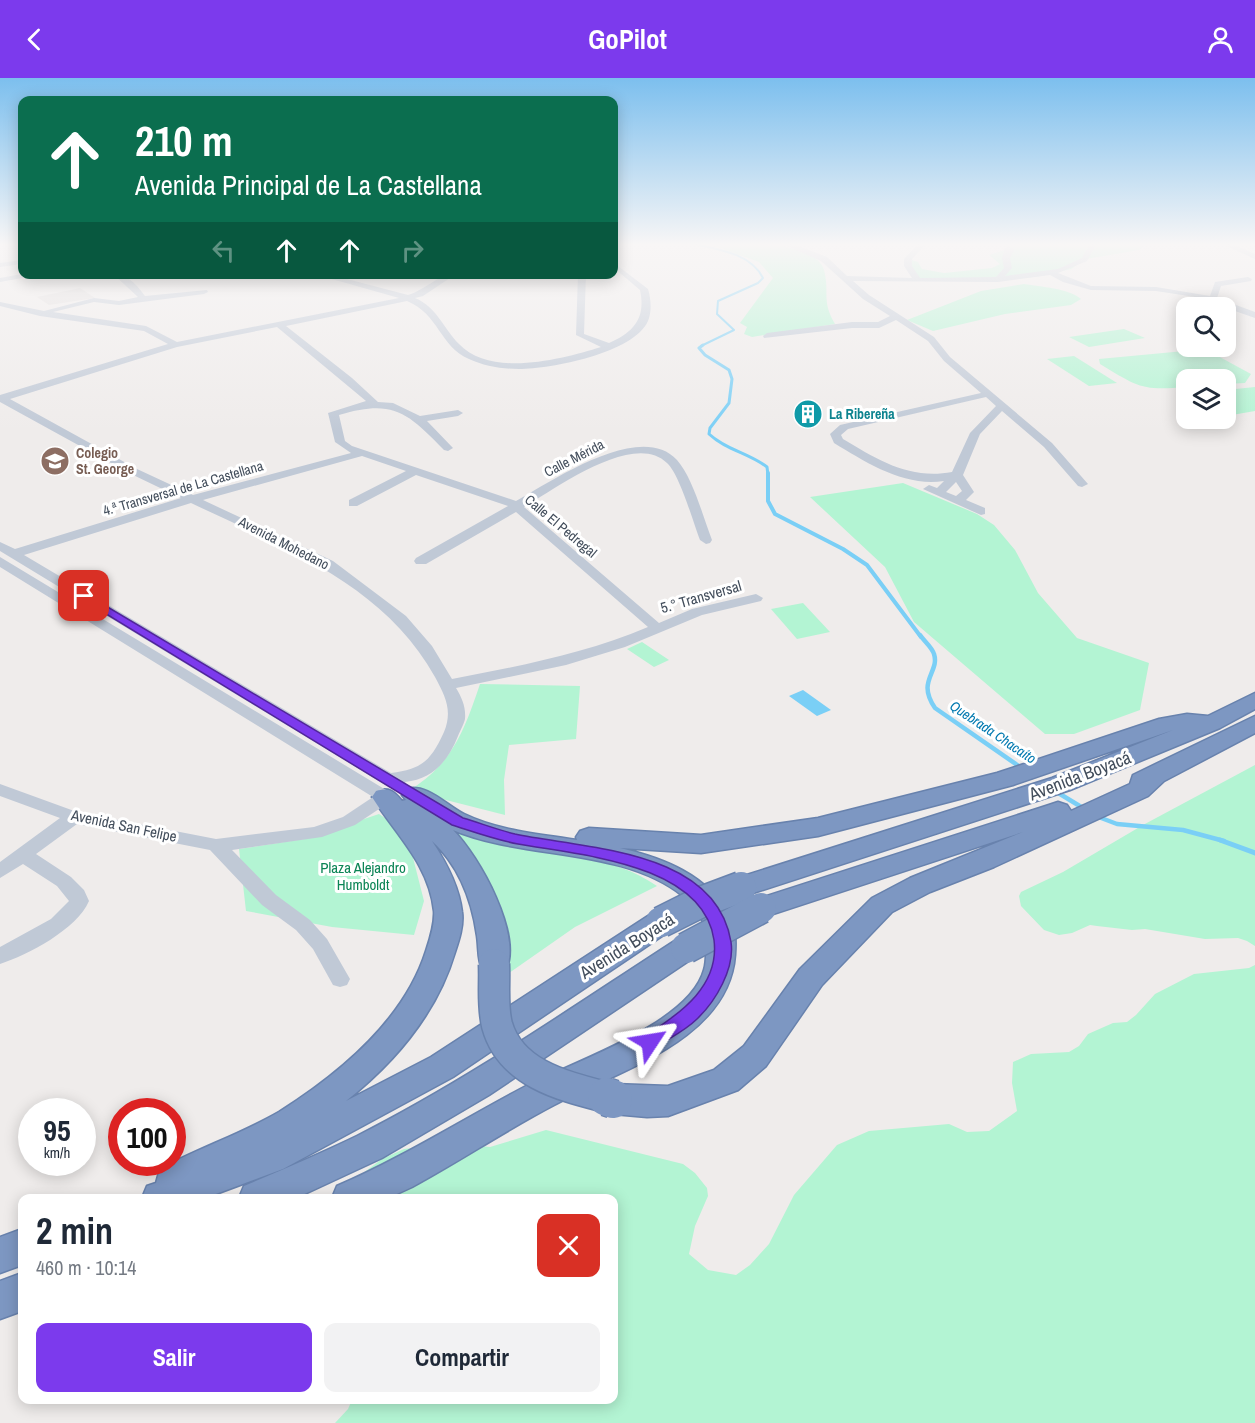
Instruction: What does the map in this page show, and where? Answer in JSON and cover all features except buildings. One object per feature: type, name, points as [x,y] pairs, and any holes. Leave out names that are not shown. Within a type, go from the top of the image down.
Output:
[{"type":"highway","name":"Avenida Boyacá","points":[[171,1194],[271,1158],[442,1067],[661,922],[701,902],[741,887],[1027,796],[1212,723],[1255,700]]},
{"type":"highway","points":[[397,791],[466,814],[514,826],[589,837],[701,844],[818,827],[1004,779],[1167,724],[1187,721],[1212,723]]},
{"type":"highway","points":[[397,791],[445,838],[470,867],[487,906],[494,964],[496,1022],[501,1040],[510,1051],[525,1066],[549,1080],[613,1099],[668,1101],[726,1080],[755,1056],[811,977],[882,905],[920,885],[984,860],[1056,819],[1118,794],[1139,790],[1155,776],[1255,723]]},
{"type":"highway","points":[[155,1194],[184,1174],[289,1123],[340,1089],[382,1048],[417,1005],[428,987],[441,955],[448,912],[439,879],[397,791]]},
{"type":"highway","points":[[358,1194],[465,1141],[566,1082],[617,1061],[665,1033],[691,1014],[700,1004],[715,982],[722,959],[722,933],[716,915],[697,894],[677,879],[608,853],[520,840],[476,829],[397,791]]},
{"type":"highway","name":"Avenida Boyacá","points":[[267,1194],[297,1183],[438,1109],[686,948],[761,908],[1056,819]]},
{"type":"highway","points":[[0,1255],[18,1248]]},
{"type":"street","points":[[8,306],[40,313],[146,329],[175,345]]},
{"type":"street","points":[[40,313],[70,306]]},
{"type":"street","points":[[0,398],[175,345],[370,306]]},
{"type":"street","points":[[424,306],[428,308],[463,353],[489,362],[536,365],[576,357],[610,346],[641,327],[646,318],[645,306]]},
{"type":"street","points":[[581,306],[580,335],[610,346]]},
{"type":"street","points":[[879,306],[931,339],[947,359],[1048,445],[1082,484]]},
{"type":"street","points":[[1236,307],[1255,315]]},
{"type":"street","points":[[879,325],[896,317]]},
{"type":"street","points":[[278,324],[349,380],[375,404],[389,405],[419,419],[448,448]]},
{"type":"street","points":[[767,336],[852,325],[909,325]]},
{"type":"street","points":[[981,511],[898,474],[834,437],[836,431],[844,427],[988,394]]},
{"type":"street","name":"Avenida Mohedano","points":[[0,398],[133,471],[328,564],[401,619],[427,649],[447,685],[456,702],[457,720],[444,750],[431,767],[412,776],[397,791]]},
{"type":"street","name":"Calle El Pedregal","points":[[375,404],[350,406],[333,413],[340,442],[362,453],[516,505],[656,627]]},
{"type":"street","points":[[938,493],[957,475],[975,433],[1002,406]]},
{"type":"street","points":[[419,419],[458,413]]},
{"type":"street","name":"Calle Mérida","points":[[421,561],[599,459],[632,452],[654,452],[673,462],[705,540]]},
{"type":"street","name":"4.ª Transversal de La Castellana","points":[[4,554],[192,499],[362,453]]},
{"type":"street","points":[[353,503],[415,471]]},
{"type":"street","points":[[898,474],[922,479],[957,475]]},
{"type":"street","points":[[957,475],[968,492],[958,501]]},
{"type":"street","points":[[4,554],[397,791]]},
{"type":"street","name":"5.° Transversal","points":[[447,685],[561,662],[620,644],[656,627],[697,612],[756,598]]},
{"type":"street","name":"Avenida San Felipe","points":[[0,790],[74,817],[216,845],[316,833],[349,821],[397,791]]},
{"type":"street","points":[[0,871],[74,817]]},
{"type":"street","points":[[216,845],[269,900],[303,925],[320,944],[340,979]]},
{"type":"street","points":[[0,956],[58,924],[76,909],[79,900],[77,893],[70,886],[22,855]]},
{"type":"green space","points":[[753,306],[828,306],[835,324],[752,337],[744,334],[747,327],[740,323]]},
{"type":"green space","points":[[943,306],[1065,306],[1005,314],[933,331],[907,320]]},
{"type":"green space","points":[[1124,329],[1145,338],[1089,347],[1069,337]]},
{"type":"green space","points":[[1176,352],[1176,357],[1220,357],[1251,374],[1245,383],[1236,383],[1236,369],[1176,369],[1176,387],[1149,388],[1123,378],[1100,364],[1099,359]]},
{"type":"green space","points":[[1074,356],[1117,383],[1089,386],[1047,359]]},
{"type":"green space","points":[[1255,387],[1255,411],[1236,414],[1236,389]]},
{"type":"green space","points":[[903,483],[977,514],[994,525],[1015,550],[1038,593],[1077,638],[1149,663],[1140,710],[1074,734],[1045,734],[914,622],[885,567],[810,497]]},
{"type":"green space","points":[[803,603],[830,632],[797,639],[771,609]]},
{"type":"green space","points":[[642,642],[669,660],[654,667],[627,649]]},
{"type":"green space","points":[[480,684],[580,686],[576,739],[509,745],[504,780],[505,815],[442,799],[413,788],[439,767],[448,755],[463,729]]},
{"type":"green space","points":[[1255,765],[1255,946],[1238,938],[1205,939],[1145,929],[1132,930],[1090,925],[1072,933],[1059,935],[1044,930],[1021,906],[1019,896],[1021,892],[1063,872],[1143,825]]},
{"type":"green space","name":"Plaza Alejandro Humboldt","points":[[379,814],[388,820],[410,846],[424,901],[414,935],[332,927],[246,911],[239,849],[304,839]]},
{"type":"green space","points":[[447,828],[500,844],[608,863],[657,886],[575,927],[496,982]]},
{"type":"green space","points":[[1255,965],[1255,1423],[335,1423],[350,1404],[618,1404],[618,1194],[350,1194],[359,1176],[382,1159],[404,1149],[448,1143],[490,1147],[546,1130],[683,1164],[695,1173],[707,1188],[708,1196],[695,1226],[689,1254],[708,1270],[736,1275],[750,1265],[769,1244],[794,1195],[837,1145],[869,1131],[949,1124],[967,1132],[989,1131],[1017,1111],[1012,1083],[1013,1062],[1031,1054],[1069,1052],[1079,1046],[1088,1034],[1113,1023],[1127,1022],[1155,994],[1194,974],[1249,968]]},
{"type":"water","points":[[803,690],[831,710],[817,716],[789,696]]},
{"type":"waterway","name":"Quebrada Chacaíto","points":[[703,345],[734,330],[717,314],[718,306]]},
{"type":"waterway","name":"Quebrada Chacaíto","points":[[703,345],[699,348],[705,355],[729,370],[732,379],[729,403],[710,428],[709,434],[767,467],[768,475]]},
{"type":"waterway","name":"Quebrada Chacaíto","points":[[768,475],[768,501],[775,514],[843,549],[867,565],[921,637]]},
{"type":"waterway","name":"Quebrada Chacaíto","points":[[920,635],[934,654],[935,660],[928,691],[935,708],[1023,769]]},
{"type":"waterway","name":"Quebrada Chacaíto","points":[[1055,791],[1083,808]]},
{"type":"waterway","name":"Quebrada Chacaíto","points":[[1096,816],[1117,824],[1183,830],[1224,841]]},
{"type":"waterway","name":"Quebrada Chacaíto","points":[[1220,840],[1255,853]]},
{"type":"place","name":"La Ribereña","points":[[808,414]]},
{"type":"place","name":"Colegio St. George","points":[[55,461]]},
{"type":"route","points":[[84,596],[458,822],[515,839],[608,853],[664,873],[690,888],[716,915],[719,923],[723,948],[720,969],[715,982],[691,1014],[650,1042]]}]
